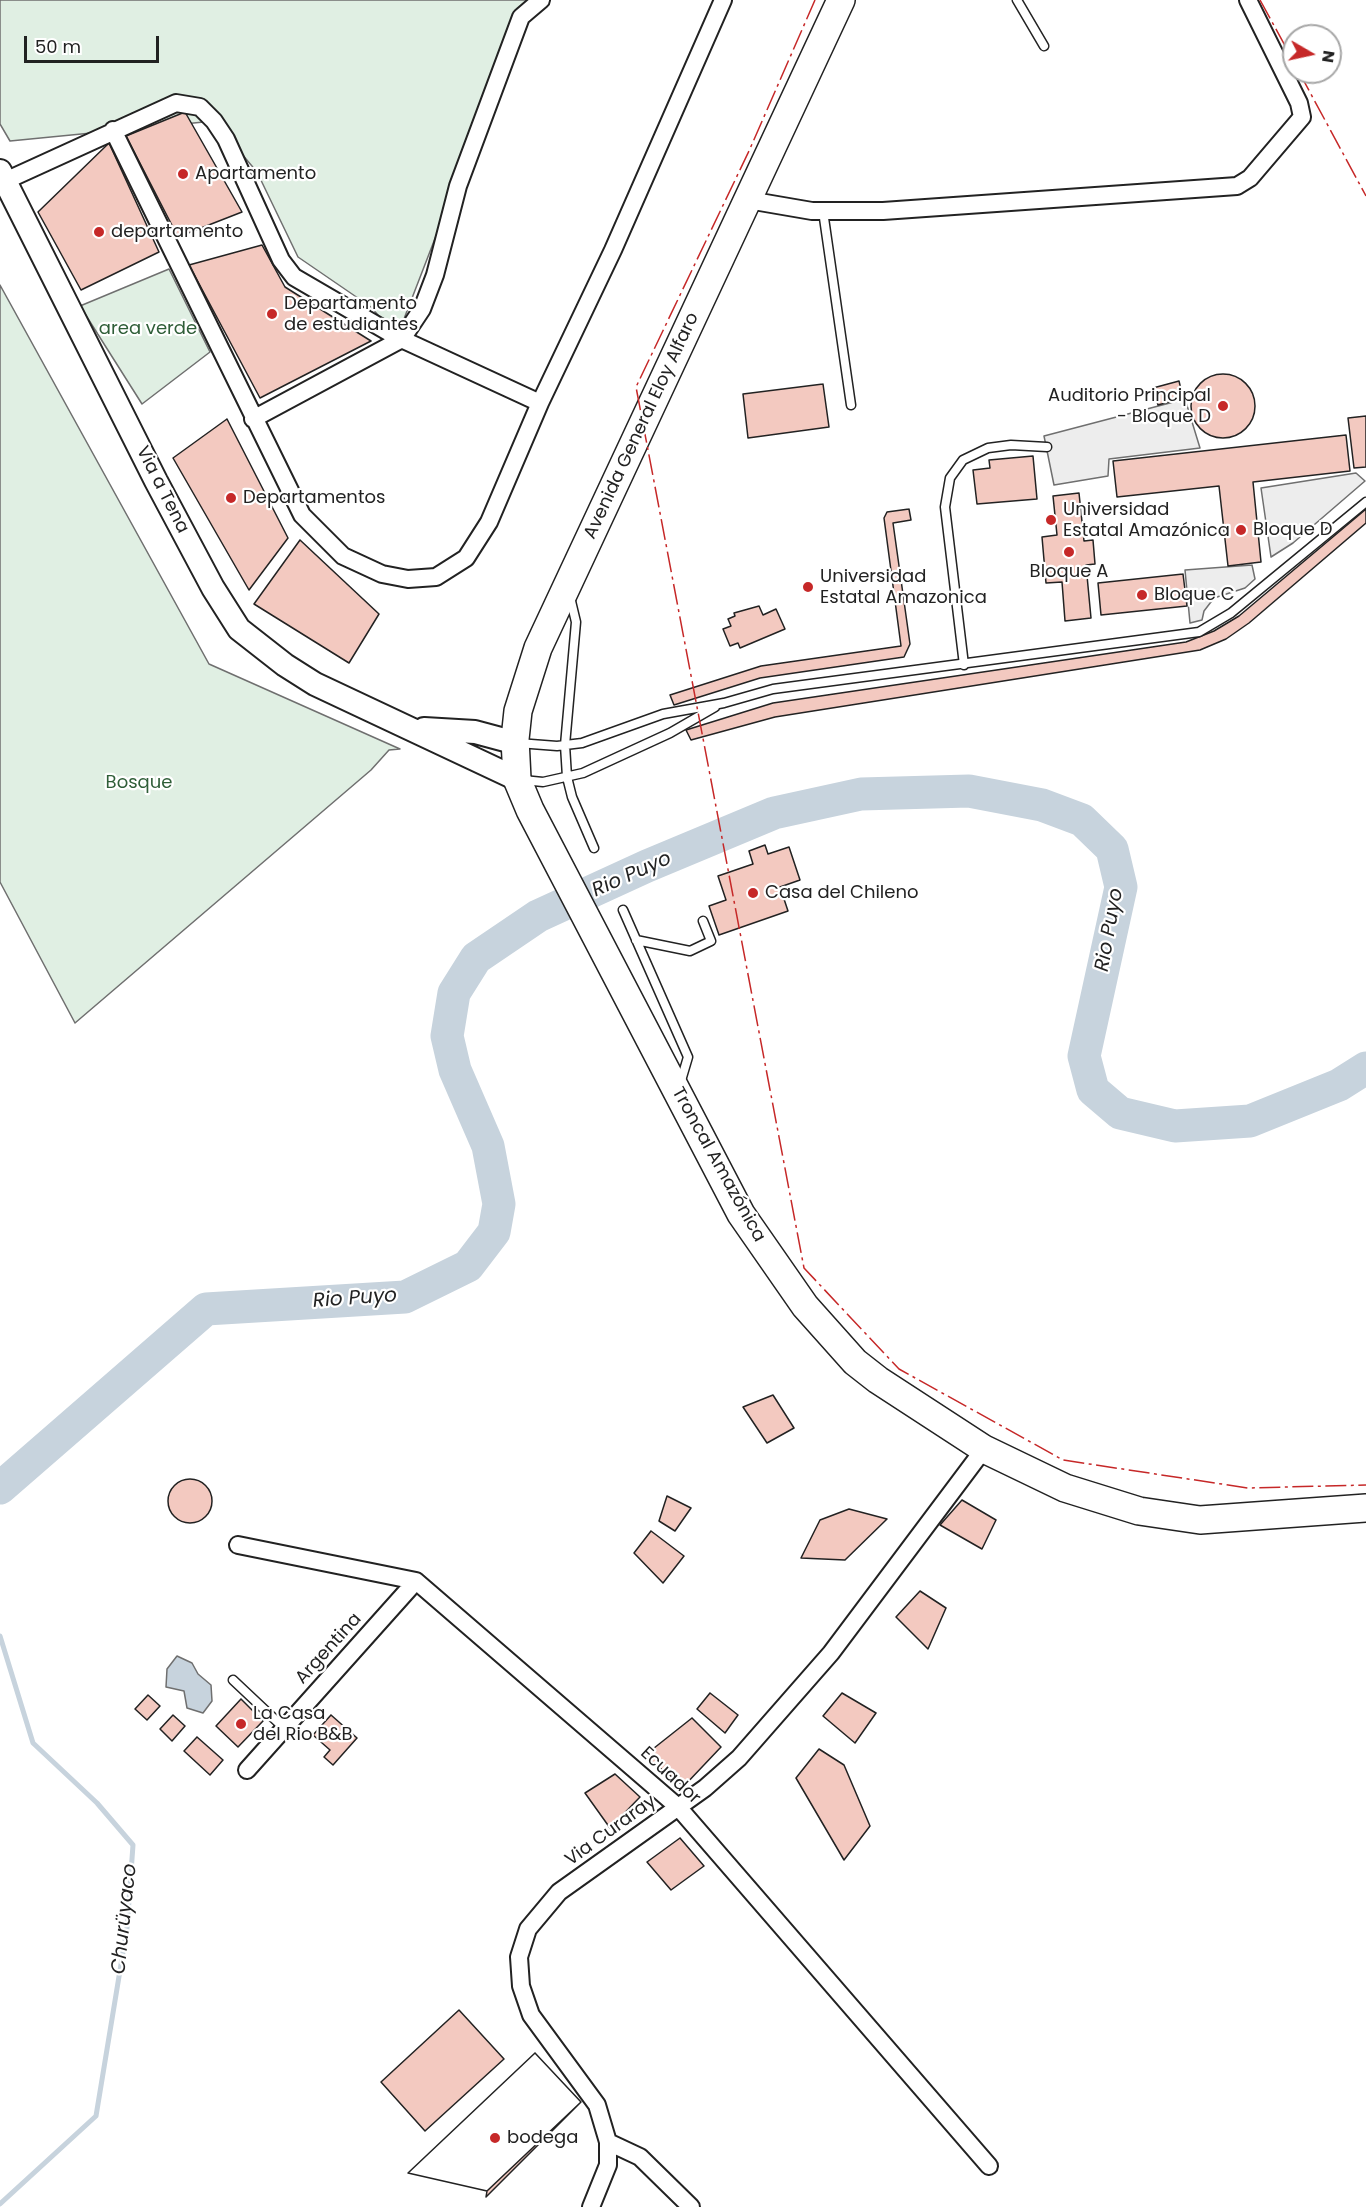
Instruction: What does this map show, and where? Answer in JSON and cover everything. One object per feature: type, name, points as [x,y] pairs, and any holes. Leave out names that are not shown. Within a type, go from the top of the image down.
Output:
[{"type":"highway","name":"Avenida General Eloy Alfaro","points":[[557,860],[517,779],[518,711],[538,648],[841,0]]},
{"type":"highway","name":"Troncal Amazónica","points":[[557,860],[755,1236],[805,1306],[833,1340],[878,1380],[984,1449],[1065,1488],[1139,1512],[1200,1520],[1366,1508]]},
{"type":"main road","name":"Via a Tena","points":[[2,176],[172,510],[213,588],[239,628],[285,665],[315,684],[517,779]]},
{"type":"main road","name":"Via a Tena","points":[[410,728],[475,732],[516,743]]},
{"type":"street","points":[[253,418],[402,339],[422,309],[435,275],[458,186],[522,17],[541,0]]},
{"type":"street","points":[[113,130],[302,514],[342,556],[382,574],[408,579],[436,577],[466,558],[489,522],[540,403],[614,250],[723,0]]},
{"type":"street","points":[[748,200],[823,211],[883,211],[1237,186],[1250,178],[1302,117],[1299,103],[1248,0]]},
{"type":"street","points":[[2,176],[176,103],[200,107],[214,121],[226,139],[281,260],[294,277],[402,339],[540,403]]},
{"type":"street","name":"Via Curaray","points":[[591,2207],[608,2165],[608,2142],[597,2105],[531,2015],[521,1986],[519,1957],[528,1929],[559,1892],[678,1807],[739,1758],[831,1653],[984,1449]]},
{"type":"street","name":"Ecuador","points":[[238,1545],[416,1581],[678,1807],[989,2166]]},
{"type":"street","name":"Argentina","points":[[247,1770],[416,1581]]},
{"type":"street","points":[[608,2142],[639,2157],[691,2207]]},
{"type":"lane","points":[[1017,0],[1044,46]]},
{"type":"lane","points":[[823,211],[850,405]]},
{"type":"lane","points":[[964,665],[945,507],[950,478],[963,460],[988,448],[1011,445],[1047,447]]},
{"type":"lane","points":[[516,743],[565,745],[612,734],[663,714],[724,703],[773,689],[1199,632],[1231,613],[1366,502]]},
{"type":"lane","points":[[567,585],[576,622],[565,745],[567,777],[572,797],[594,848]]},
{"type":"lane","points":[[517,779],[543,782],[583,773],[670,733],[724,703]]},
{"type":"lane","points":[[623,910],[688,1058],[678,1092]]},
{"type":"lane","points":[[636,939],[690,951],[711,941],[703,921]]},
{"type":"lane","points":[[233,1680],[284,1728]]},
{"type":"green space","points":[[0,0],[527,0],[397,337],[371,307],[298,257],[257,172],[214,121],[10,141],[0,124]]},
{"type":"green space","name":"area verde","points":[[169,269],[210,352],[142,404],[80,306]]},
{"type":"green space","name":"Bosque","points":[[0,285],[209,664],[400,749],[389,750],[371,770],[75,1023],[0,882]]},
{"type":"shaded area","points":[[1185,399],[1200,448],[1109,459],[1108,476],[1054,485],[1044,436]]},
{"type":"shaded area","points":[[1356,473],[1365,481],[1293,543],[1271,557],[1261,488]]},
{"type":"shaded area","points":[[1252,565],[1255,579],[1245,588],[1214,598],[1204,611],[1202,620],[1190,623],[1185,570]]},
{"type":"shaded area","points":[[177,1656],[192,1663],[198,1674],[211,1685],[212,1701],[203,1713],[187,1708],[184,1691],[166,1687],[167,1669]]},
{"type":"building","name":"Apartamento","points":[[185,112],[242,212],[178,237],[126,136]]},
{"type":"building","name":"departamento","points":[[109,143],[159,252],[81,290],[38,212]]},
{"type":"building","name":"Departamento de estudiantes","points":[[262,245],[285,287],[371,341],[260,398],[189,265]]},
{"type":"building","name":"Auditorio Principal - Bloque D","points":[[1223,374],[1235,376],[1246,383],[1253,394],[1255,406],[1253,418],[1246,429],[1235,436],[1223,438],[1211,436],[1200,429],[1193,418],[1191,406],[1193,394],[1200,383],[1211,376]]},
{"type":"building","points":[[1179,381],[1183,398],[1158,405],[1153,388]]},
{"type":"building","points":[[823,384],[829,427],[748,438],[743,394]]},
{"type":"building","points":[[1366,416],[1366,467],[1354,468],[1348,418]]},
{"type":"building","name":"Departamentos","points":[[227,419],[288,538],[249,590],[173,458]]},
{"type":"building","name":"Bloque D","points":[[1346,435],[1350,471],[1253,482],[1261,562],[1228,566],[1219,486],[1117,497],[1113,461]]},
{"type":"building","points":[[1033,456],[1037,499],[977,504],[973,470],[990,468],[989,460]]},
{"type":"building","name":"Bloque A","points":[[1079,493],[1084,541],[1093,540],[1095,564],[1086,565],[1091,618],[1065,621],[1062,582],[1046,583],[1042,537],[1057,535],[1053,496]]},
{"type":"building","points":[[909,509],[911,520],[893,523],[910,644],[904,657],[760,678],[674,705],[670,695],[761,666],[901,646],[884,518],[887,512]]},
{"type":"building","points":[[1366,509],[1366,523],[1249,623],[1226,639],[1200,650],[775,717],[691,740],[686,730],[773,703],[1186,642],[1214,631],[1239,616]]},
{"type":"building","points":[[300,540],[379,614],[349,663],[254,604]]},
{"type":"building","name":"Bloque C","points":[[1183,574],[1187,606],[1101,615],[1098,583]]},
{"type":"building","points":[[759,606],[763,615],[776,609],[785,629],[740,648],[738,643],[730,646],[723,629],[731,626],[728,619],[735,616],[734,613]]},
{"type":"building","name":"Casa del Chileno","points":[[765,845],[768,854],[789,847],[800,880],[780,887],[788,911],[719,935],[709,906],[726,900],[718,876],[753,864],[749,851]]},
{"type":"building","points":[[773,1395],[794,1428],[767,1443],[743,1407]]},
{"type":"building","points":[[190,1479],[205,1486],[212,1501],[205,1516],[190,1523],[175,1516],[168,1501],[175,1486]]},
{"type":"building","points":[[667,1496],[691,1508],[675,1531],[659,1521]]},
{"type":"building","points":[[962,1500],[996,1520],[982,1549],[940,1525]]},
{"type":"building","points":[[849,1509],[887,1519],[845,1560],[801,1558],[820,1520]]},
{"type":"building","points":[[651,1531],[684,1556],[663,1583],[634,1553]]},
{"type":"building","points":[[920,1591],[946,1608],[928,1649],[896,1617]]},
{"type":"building","points":[[710,1693],[738,1715],[725,1733],[697,1709]]},
{"type":"building","points":[[842,1693],[876,1713],[855,1743],[823,1716]]},
{"type":"building","points":[[148,1695],[160,1706],[147,1720],[135,1709]]},
{"type":"building","points":[[241,1699],[263,1721],[238,1747],[216,1726]]},
{"type":"building","points":[[173,1715],[185,1726],[172,1741],[160,1729]]},
{"type":"building","points":[[331,1715],[357,1738],[333,1765],[324,1757],[330,1750],[313,1735]]},
{"type":"building","points":[[692,1718],[721,1747],[684,1786],[644,1756]]},
{"type":"building","points":[[197,1737],[223,1760],[210,1775],[184,1751]]},
{"type":"building","points":[[819,1749],[844,1765],[870,1826],[844,1860],[796,1778]]},
{"type":"building","points":[[615,1774],[640,1797],[610,1828],[585,1793]]},
{"type":"building","points":[[680,1838],[704,1866],[671,1890],[647,1862]]},
{"type":"building","points":[[459,2010],[504,2059],[425,2131],[381,2082]]},
{"type":"building","name":"bodega","points":[[535,2053],[581,2102],[487,2191],[408,2173]]},
{"type":"building","name":"bodega","points":[[535,2053],[581,2102],[486,2197],[487,2191],[408,2173]]},
{"type":"waterway","name":"Rio Puyo","points":[[0,1488],[206,1309],[405,1297],[468,1266],[494,1232],[499,1204],[488,1146],[455,1070],[447,1036],[454,993],[476,958],[538,916],[647,866],[774,813],[861,794],[969,791],[1042,805],[1082,820],[1112,849],[1121,887],[1084,1056],[1093,1090],[1120,1113],[1175,1126],[1250,1121],[1339,1085],[1366,1068]]},
{"type":"waterway","name":"Churüyaco","points":[[0,1636],[33,1743],[97,1803],[133,1845],[127,1928],[96,2116],[0,2204]]},
{"type":"power","points":[[815,0],[749,151],[636,387],[804,1268],[899,1369],[1063,1460],[1248,1488],[1366,1485]]},
{"type":"power","points":[[1260,0],[1282,40]]},
{"type":"power","points":[[1305,84],[1366,196]]},
{"type":"place","name":"Apartamento","points":[[183,174]]},
{"type":"place","name":"departamento","points":[[99,232]]},
{"type":"place","name":"Departamento de estudiantes","points":[[272,314]]},
{"type":"place","name":"Auditorio Principal - Bloque D","points":[[1223,406]]},
{"type":"place","name":"Departamentos","points":[[231,498]]},
{"type":"place","name":"Universidad Estatal Amazónica","points":[[1051,520]]},
{"type":"place","name":"Bloque D","points":[[1241,530]]},
{"type":"place","name":"Bloque A","points":[[1069,552]]},
{"type":"place","name":"Universidad Estatal Amazonica","points":[[808,587]]},
{"type":"place","name":"Bloque C","points":[[1142,595]]},
{"type":"place","name":"Casa del Chileno","points":[[753,893]]},
{"type":"place","name":"La Casa del Rio B&B","points":[[241,1724]]},
{"type":"place","name":"bodega","points":[[495,2138]]}]
